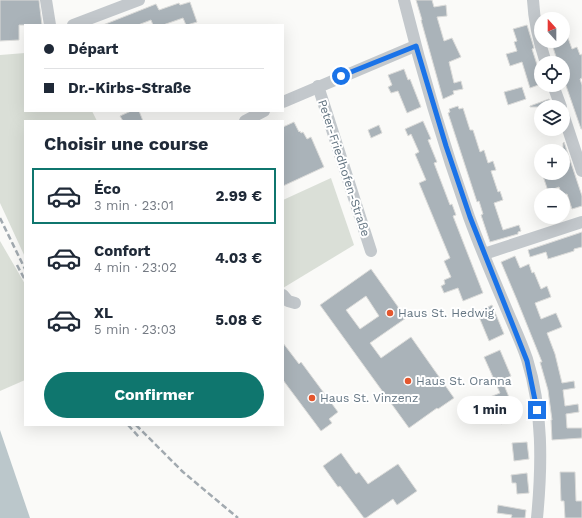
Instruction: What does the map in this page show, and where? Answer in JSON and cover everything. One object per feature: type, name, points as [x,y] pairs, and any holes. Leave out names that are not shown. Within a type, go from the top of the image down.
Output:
[{"type":"street","points":[[46,0],[50,24]]},
{"type":"street","points":[[75,24],[139,0]]},
{"type":"street","points":[[404,0],[416,46],[458,183],[484,254],[520,340],[527,361],[537,410],[540,459],[540,487],[537,518]]},
{"type":"street","points":[[533,0],[537,33],[544,56]]},
{"type":"street","name":"Peter-Friedhofen-Straße","points":[[284,102],[416,46]]},
{"type":"street","name":"Peter-Friedhofen-Straße","points":[[318,86],[371,251]]},
{"type":"street","points":[[247,120],[262,112]]},
{"type":"street","points":[[570,135],[582,172]]},
{"type":"street","points":[[484,254],[582,222]]},
{"type":"street","points":[[284,297],[288,301],[295,303]]},
{"type":"shaded area","points":[[24,53],[24,112],[92,112],[96,120],[24,120],[24,255],[0,203],[0,55]]},
{"type":"shaded area","points":[[331,178],[354,245],[284,287],[284,200]]},
{"type":"shaded area","points":[[0,241],[24,282],[24,380],[0,391]]},
{"type":"shaded area","points":[[0,430],[30,518],[0,518]]},
{"type":"building","points":[[0,0],[39,0],[42,24],[19,25],[19,40],[0,41]]},
{"type":"building","points":[[416,0],[432,0],[434,7],[446,5],[447,16],[437,17],[444,41],[452,38],[461,57],[449,62],[454,83],[461,81],[463,89],[453,91],[454,94],[443,99],[422,20]]},
{"type":"building","points":[[190,2],[197,22],[186,24],[183,18],[166,24],[153,24],[151,20],[141,24],[106,24],[156,4],[159,10],[179,3],[180,5]]},
{"type":"building","points":[[527,25],[534,48],[532,49],[534,56],[534,87],[530,88],[522,62],[510,66],[506,54],[517,51],[514,42],[517,41],[513,29]]},
{"type":"building","points":[[570,44],[572,49],[577,47],[580,55],[582,54],[582,78],[580,79],[582,85],[582,129],[568,92],[570,92],[570,56],[556,56],[553,48],[570,48]]},
{"type":"building","points":[[404,69],[408,80],[410,79],[421,107],[407,113],[398,91],[391,93],[388,87],[392,85],[388,75]]},
{"type":"building","points":[[522,87],[526,99],[508,105],[504,92]]},
{"type":"building","points":[[458,106],[459,109],[463,108],[470,130],[473,130],[480,152],[484,150],[488,163],[493,161],[496,170],[491,171],[498,192],[500,191],[503,200],[494,203],[503,230],[519,225],[521,231],[518,232],[518,234],[490,242],[481,215],[483,214],[479,201],[477,202],[448,113],[450,112],[449,109]]},
{"type":"building","points":[[129,112],[139,112],[143,120],[122,120],[120,116]]},
{"type":"building","points":[[423,121],[431,139],[428,140],[437,162],[434,163],[450,205],[452,204],[456,215],[453,216],[483,293],[463,301],[458,288],[444,293],[441,286],[445,284],[444,280],[451,277],[444,261],[450,258],[419,183],[426,180],[415,154],[419,152],[411,134],[408,136],[405,129]]},
{"type":"building","points":[[294,122],[299,132],[303,132],[307,139],[311,137],[324,167],[284,186],[284,127]]},
{"type":"building","points":[[379,125],[382,133],[371,138],[368,130]]},
{"type":"building","points":[[570,160],[582,196],[582,206],[572,209],[570,203],[570,188],[547,188],[544,180],[570,180]]},
{"type":"building","points":[[582,232],[582,247],[574,249],[574,251],[548,259],[546,252],[530,257],[528,250]]},
{"type":"building","points":[[515,256],[520,268],[529,264],[541,289],[547,286],[551,297],[535,303],[541,319],[556,313],[562,327],[547,333],[555,354],[562,383],[574,381],[575,388],[563,390],[565,406],[578,404],[579,412],[566,414],[567,428],[582,428],[582,438],[552,440],[552,420],[548,390],[540,362],[542,362],[501,262]]},
{"type":"building","points":[[371,269],[406,318],[370,343],[381,358],[411,337],[454,398],[409,428],[320,305]],"holes":[[[366,296],[379,316],[360,329],[346,310]]]},
{"type":"building","points":[[492,305],[504,334],[489,341],[477,312]]},
{"type":"building","name":"Haus St. Vinzenz","points":[[284,344],[299,364],[301,362],[338,412],[329,419],[332,423],[321,431],[284,381]]},
{"type":"building","points":[[500,350],[511,376],[502,380],[517,417],[501,424],[490,397],[500,393],[484,357]]},
{"type":"building","points":[[527,442],[529,459],[514,461],[512,443]]},
{"type":"building","points":[[341,453],[356,474],[359,472],[368,484],[398,464],[417,491],[397,505],[393,499],[364,518],[340,486],[338,487],[323,466]]},
{"type":"building","points":[[560,472],[575,472],[576,501],[582,501],[582,518],[565,518],[564,501],[561,501]]},
{"type":"building","points":[[527,473],[529,493],[517,494],[516,483],[512,483],[511,475]]},
{"type":"building","points":[[498,505],[526,510],[525,518],[511,518],[512,515],[497,513]]},
{"type":"railway","points":[[0,218],[24,267]]},
{"type":"railway","points":[[17,265],[24,278]]},
{"type":"railway","points":[[129,426],[139,437]]},
{"type":"railway","points":[[137,426],[183,472],[238,518]]},
{"type":"place","name":"Haus St. Hedwig","points":[[390,313]]},
{"type":"place","name":"Haus St. Oranna","points":[[408,381]]},
{"type":"place","name":"Haus St. Vinzenz","points":[[312,398]]},
{"type":"route","points":[[341,76],[416,46],[458,183],[484,254],[520,340],[527,361],[537,410]]}]
